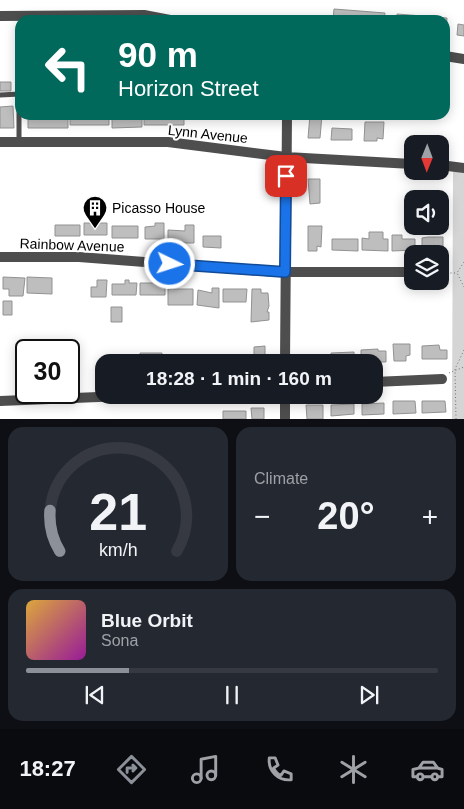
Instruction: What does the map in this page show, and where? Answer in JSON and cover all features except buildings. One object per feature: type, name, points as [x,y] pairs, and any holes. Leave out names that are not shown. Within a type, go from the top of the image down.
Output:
[{"type":"street","points":[[0,16],[15,16]]},
{"type":"street","points":[[450,57],[464,59]]},
{"type":"street","points":[[285,354],[287,120]]},
{"type":"street","name":"Lynn Avenue","points":[[0,142],[175,143],[286,157],[404,164]]},
{"type":"street","points":[[449,166],[464,168]]},
{"type":"street","name":"Rainbow Avenue","points":[[0,257],[63,256],[285,272],[404,272]]},
{"type":"street","points":[[383,382],[442,379]]},
{"type":"street","points":[[0,401],[95,397]]},
{"type":"street","points":[[285,404],[285,419]]},
{"type":"lane","points":[[0,95],[15,94]]},
{"type":"lane","points":[[19,120],[19,142]]},
{"type":"path","points":[[457,273],[464,262]]},
{"type":"path","points":[[449,273],[457,273]]},
{"type":"path","points":[[457,273],[464,287]]},
{"type":"path","points":[[456,419],[456,369],[464,350]]},
{"type":"path","points":[[442,379],[456,369],[464,367]]},
{"type":"shaded area","points":[[453,171],[464,173],[464,419],[452,419]]},
{"type":"place","name":"Picasso House","points":[[95,229]]},
{"type":"route","points":[[170,264],[285,272],[286,176]]}]
